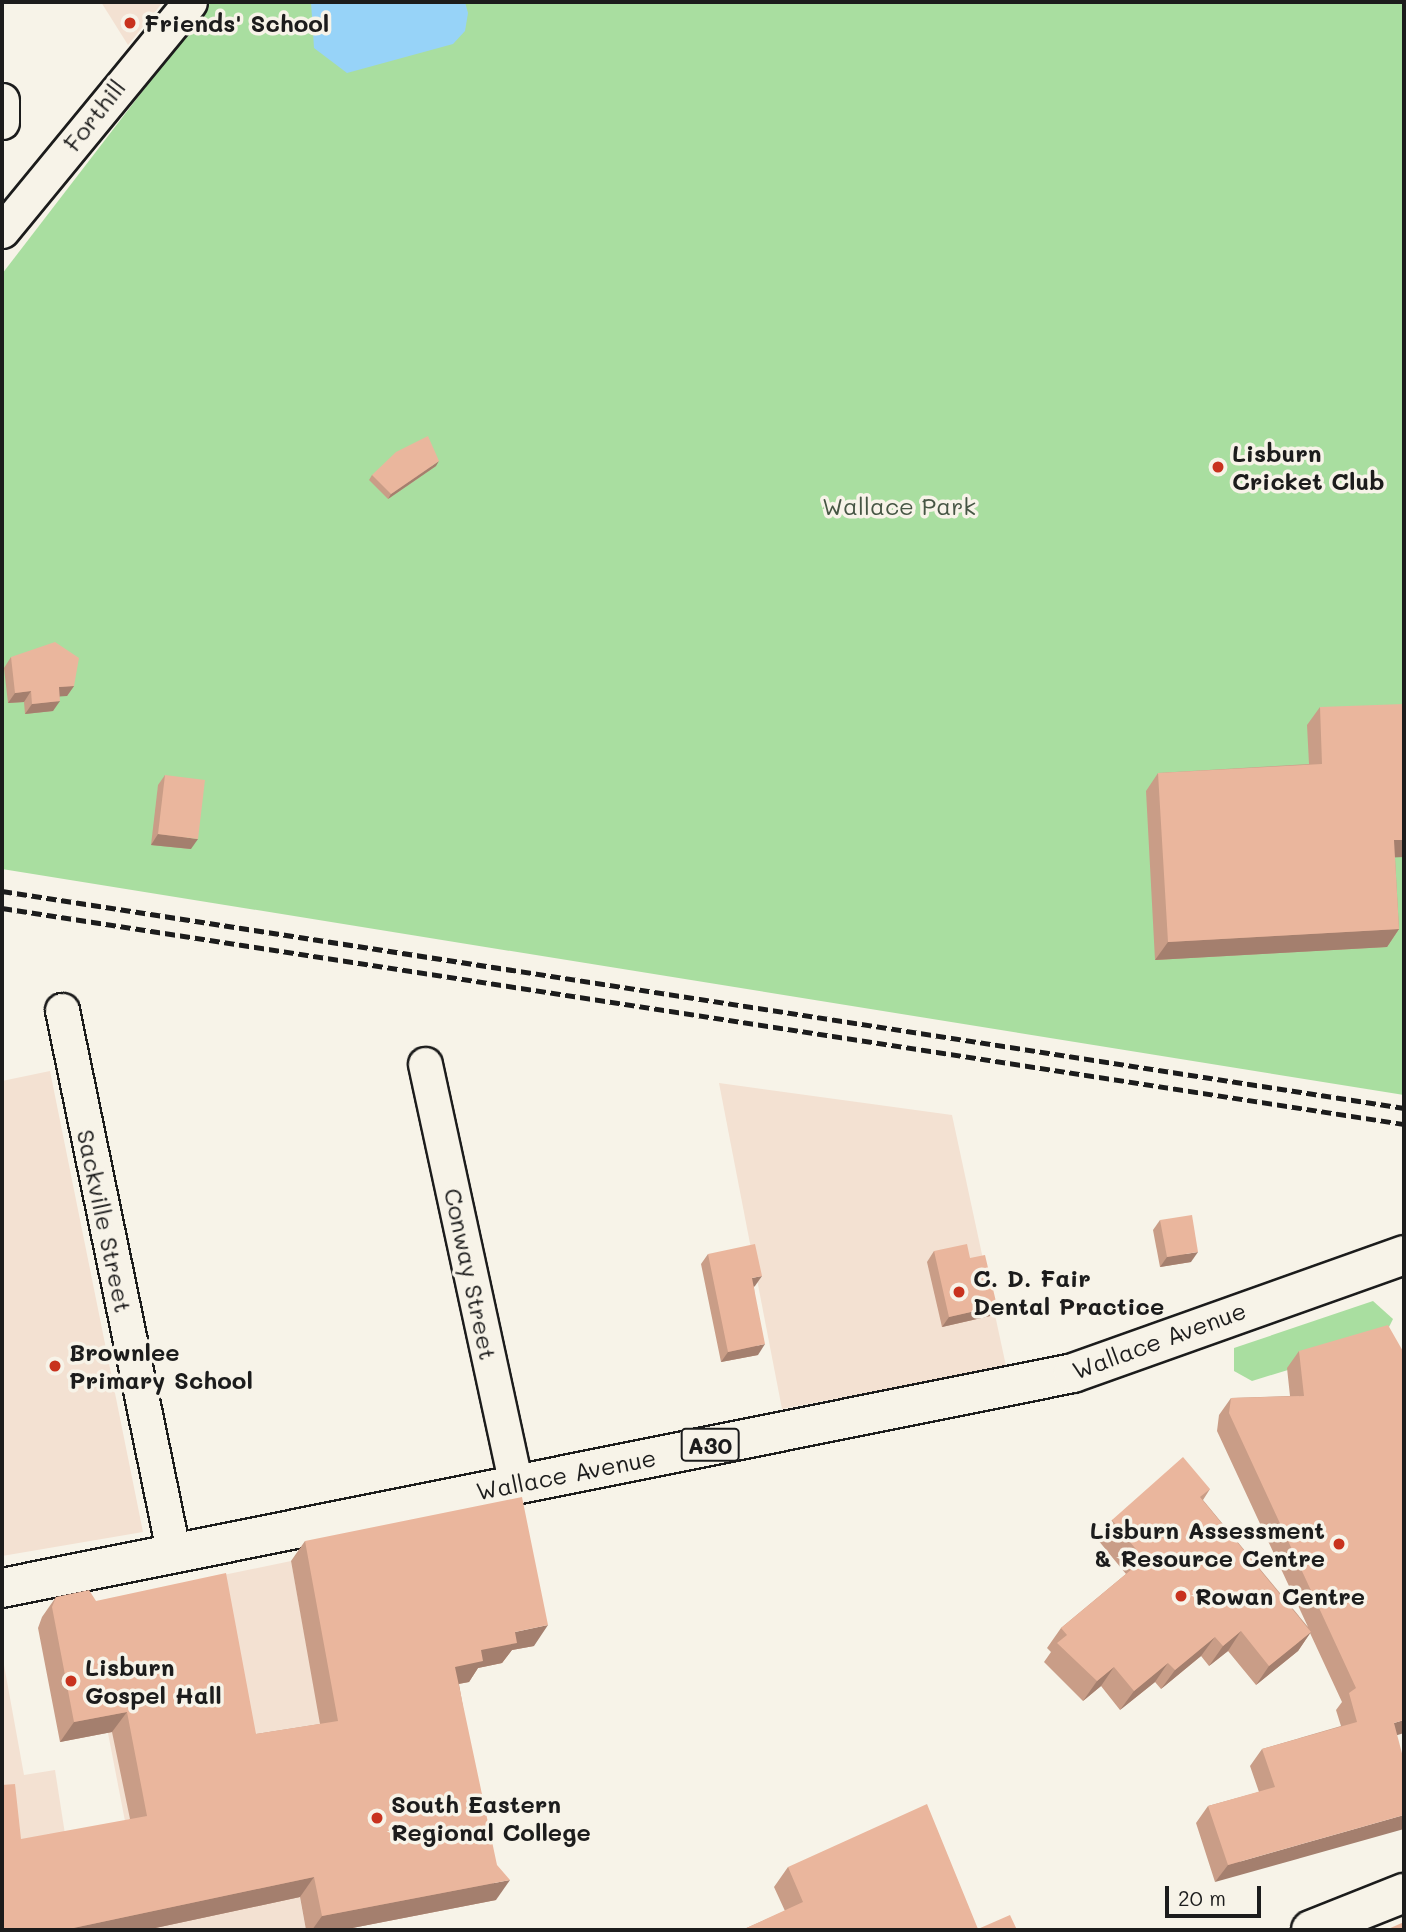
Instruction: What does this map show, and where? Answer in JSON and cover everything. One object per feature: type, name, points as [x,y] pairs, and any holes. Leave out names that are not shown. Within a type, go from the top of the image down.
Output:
[{"type":"main road","name":"Wallace Avenue","points":[[2,1588],[1073,1373],[1404,1255]]},
{"type":"main road","points":[[1311,1930],[1404,1894]]},
{"type":"street","name":"Forthill","points":[[2,231],[190,2]]},
{"type":"street","points":[[2,100],[2,122]]},
{"type":"street","name":"Sackville Street","points":[[62,1010],[174,1555]]},
{"type":"street","name":"Conway Street","points":[[425,1064],[516,1484]]},
{"type":"shaded area","name":"Friends' School","points":[[101,2],[163,2],[128,45]]},
{"type":"shaded area","name":"Brownlee Primary School","points":[[50,1071],[143,1532],[2,1556],[2,1081]]},
{"type":"shaded area","points":[[719,1083],[952,1115],[1006,1366],[782,1409]]},
{"type":"shaded area","points":[[291,1561],[324,1741],[272,1750],[306,1930],[2,1930],[2,1654],[24,1775],[55,1770],[65,1834],[125,1821],[83,1604]]},
{"type":"green space","name":"Wallace Park","points":[[211,2],[1404,2],[1404,1095],[2,869],[2,274]]},
{"type":"green space","points":[[1373,1301],[1393,1319],[1382,1341],[1252,1381],[1234,1371],[1234,1348]]},
{"type":"water","points":[[311,2],[465,2],[468,13],[465,31],[453,44],[347,73],[314,48]]},
{"type":"building","points":[[428,436],[439,461],[391,494],[372,475],[396,452]]},
{"type":"building","points":[[55,642],[79,658],[74,686],[59,687],[60,701],[32,704],[31,691],[15,693],[11,657]]},
{"type":"building","points":[[1404,704],[1404,840],[1394,840],[1399,929],[1168,942],[1158,773],[1322,764],[1320,707]]},
{"type":"building","points":[[165,775],[205,780],[198,839],[158,834]]},
{"type":"building","points":[[1192,1215],[1198,1252],[1167,1257],[1160,1220]]},
{"type":"building","points":[[755,1244],[762,1276],[752,1278],[765,1344],[728,1352],[708,1254]]},
{"type":"building","name":"C. D. Fair Dental Practice","points":[[967,1244],[970,1258],[985,1255],[997,1306],[949,1317],[934,1251]]},
{"type":"building","points":[[1388,1325],[1404,1353],[1404,1720],[1394,1723],[1404,1761],[1404,1815],[1228,1865],[1208,1806],[1275,1787],[1262,1749],[1357,1722],[1349,1693],[1356,1688],[1229,1413],[1231,1398],[1304,1396],[1299,1351]]},
{"type":"building","name":"Rowan Centre","points":[[1183,1457],[1210,1489],[1200,1497],[1311,1632],[1269,1666],[1241,1631],[1223,1646],[1215,1637],[1175,1670],[1168,1663],[1134,1691],[1114,1667],[1097,1681],[1057,1643],[1067,1635],[1061,1628],[1144,1559],[1112,1520]]},
{"type":"building","points":[[522,1497],[548,1625],[515,1632],[517,1643],[481,1650],[483,1661],[455,1667],[497,1865],[510,1880],[322,1916],[314,1877],[64,1930],[2,1930],[2,1785],[15,1784],[21,1839],[147,1816],[127,1712],[74,1722],[52,1607],[56,1597],[89,1590],[96,1601],[226,1573],[256,1734],[338,1721],[305,1541]]},
{"type":"building","points":[[927,1804],[978,1929],[1010,1915],[1017,1930],[742,1930],[803,1902],[788,1867]]},
{"type":"building","points":[[1404,1922],[1404,1930],[1386,1930]]},
{"type":"railway","points":[[2,891],[1404,1108]]},
{"type":"railway","points":[[2,908],[1404,1124]]},
{"type":"place","name":"Friends' School","points":[[130,23]]},
{"type":"place","name":"Lisburn Cricket Club","points":[[1218,467]]},
{"type":"place","name":"C. D. Fair Dental Practice","points":[[959,1292]]},
{"type":"place","name":"Brownlee Primary School","points":[[55,1366]]},
{"type":"place","name":"Lisburn Assessment & Resource Centre","points":[[1339,1544]]},
{"type":"place","name":"Rowan Centre","points":[[1181,1596]]},
{"type":"place","name":"Lisburn Gospel Hall","points":[[71,1681]]},
{"type":"place","name":"South Eastern Regional College","points":[[377,1818]]}]
